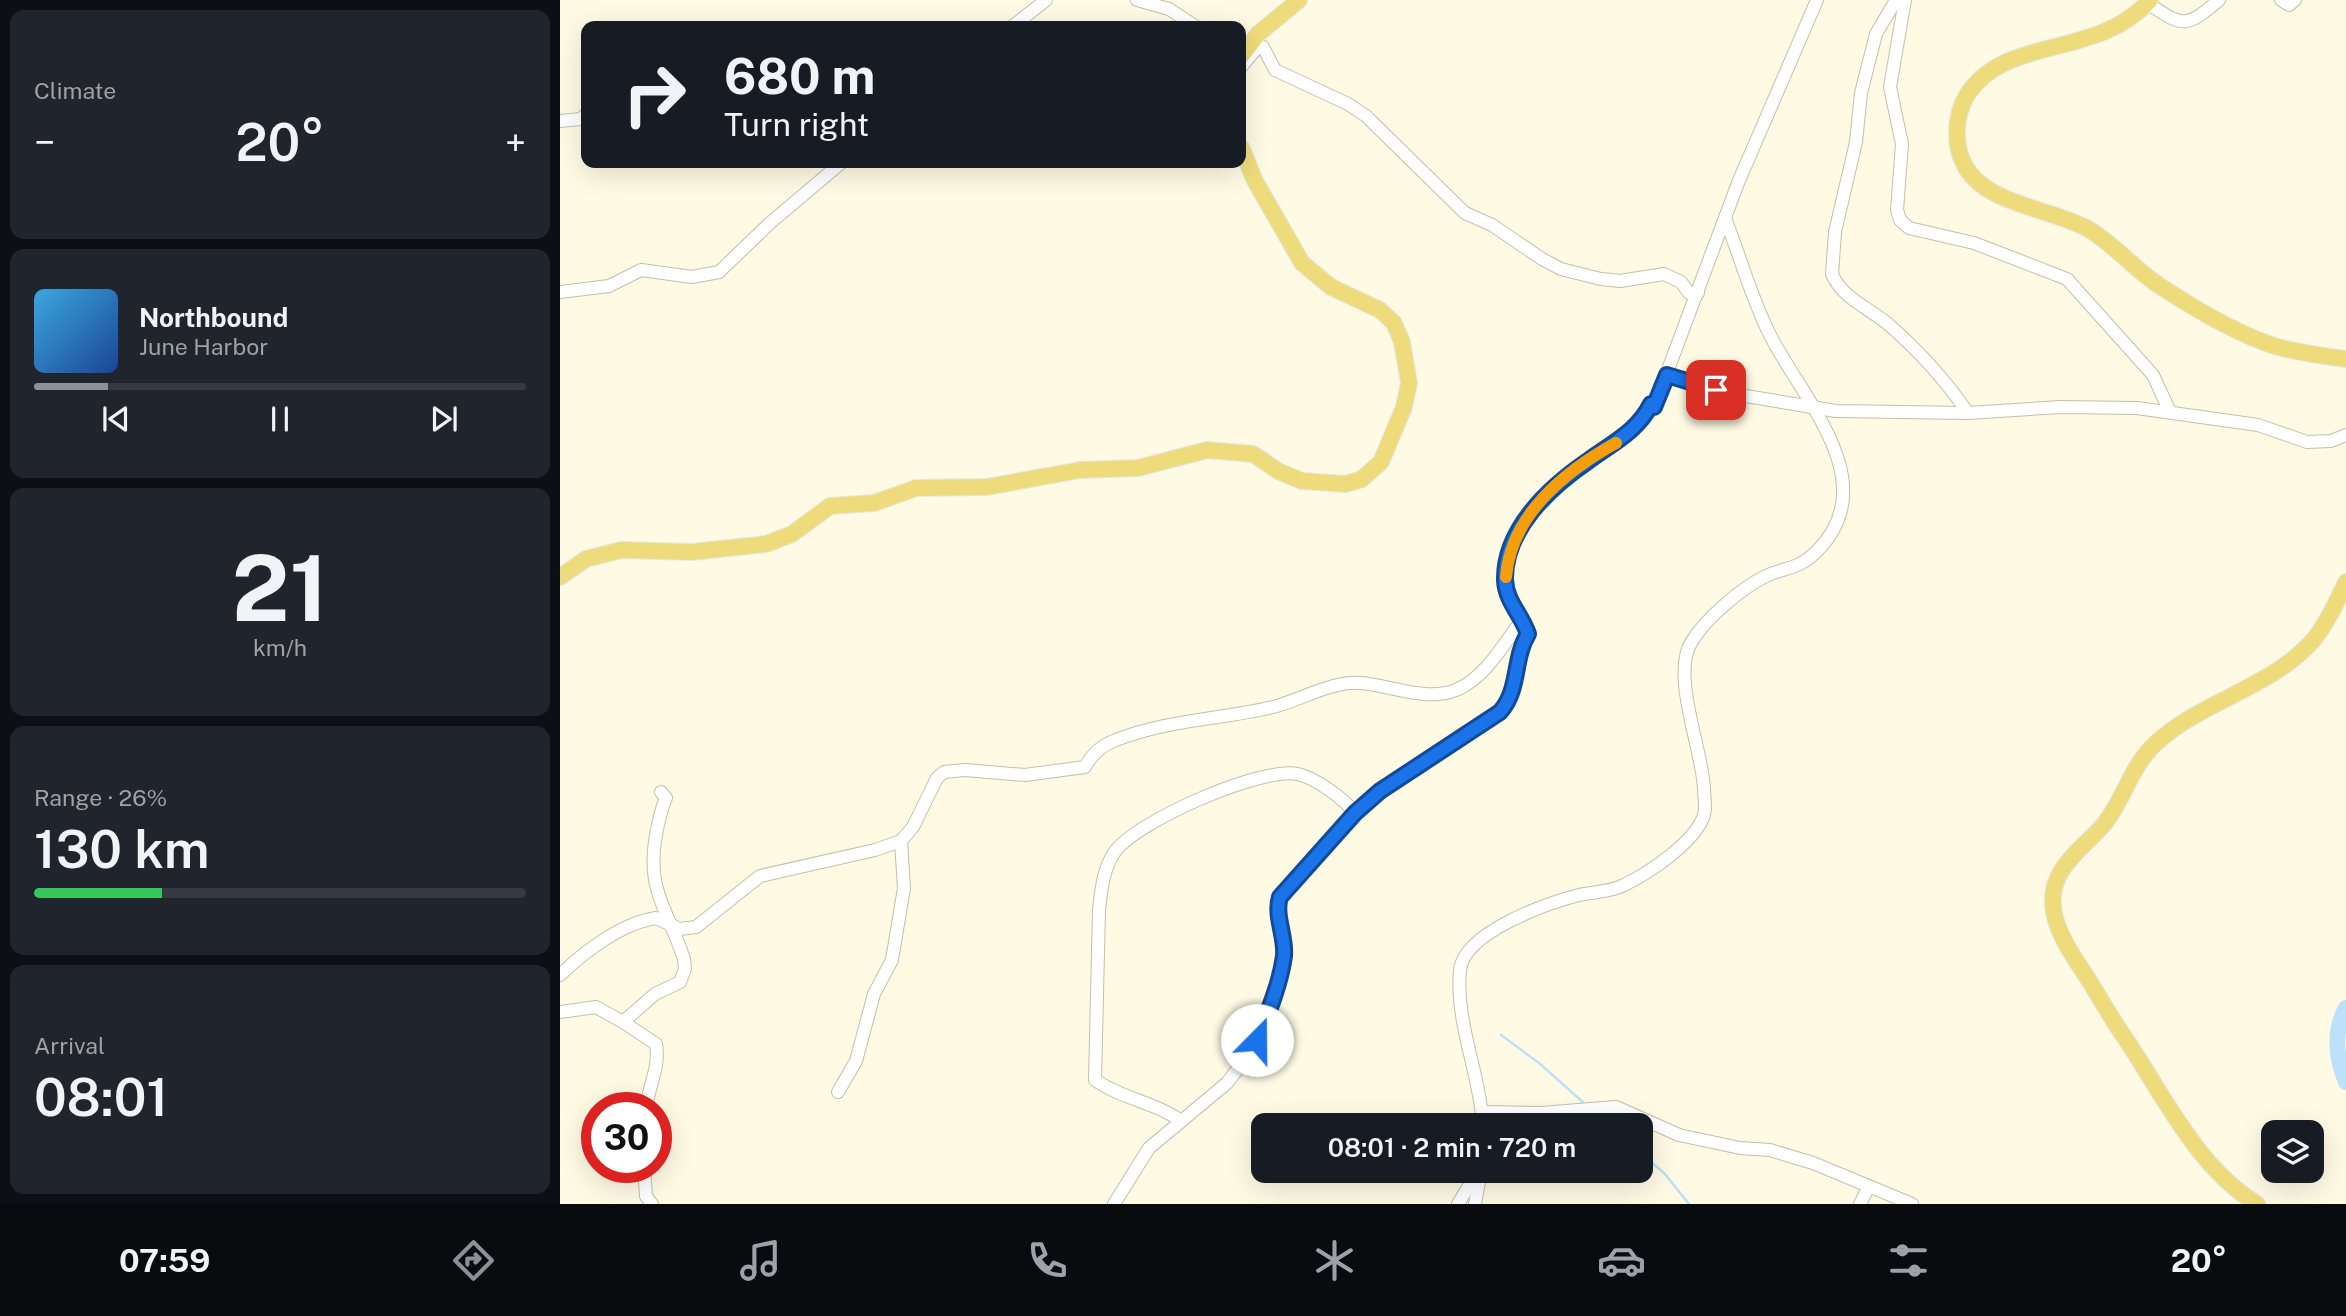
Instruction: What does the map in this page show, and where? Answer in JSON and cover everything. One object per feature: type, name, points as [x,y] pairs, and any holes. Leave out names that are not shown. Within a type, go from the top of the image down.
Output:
[{"type":"main road","points":[[1246,50],[1258,34],[1299,0]]},
{"type":"main road","points":[[2149,2],[2126,22],[2088,39],[2009,59],[1984,74],[1959,110],[1956,135],[1964,166],[1987,189],[2005,200],[2063,217],[2089,230],[2159,285],[2228,324],[2277,346],[2346,359]]},
{"type":"main road","points":[[560,577],[586,559],[621,550],[692,552],[766,544],[792,534],[830,506],[874,503],[916,488],[987,487],[1080,470],[1144,467],[1207,450],[1253,454],[1278,471],[1302,481],[1339,484],[1362,479],[1381,462],[1404,407],[1409,383],[1402,342],[1394,323],[1380,310],[1331,286],[1307,269],[1255,181],[1246,159]]},
{"type":"main road","points":[[2257,1204],[2223,1177],[2184,1128],[2071,954],[2058,927],[2053,894],[2062,870],[2109,817],[2134,768],[2149,750],[2182,723],[2273,673],[2313,640],[2326,622],[2346,582]]},
{"type":"street","points":[[1019,21],[1046,0]]},
{"type":"street","points":[[1137,0],[1169,9],[1187,21]]},
{"type":"street","points":[[1114,1204],[1149,1148],[1227,1083],[1253,1049],[1282,967],[1284,936],[1278,906],[1280,899],[1355,813],[1380,791],[1503,708],[1511,695],[1518,660],[1528,634],[1508,597],[1505,581],[1508,554],[1527,517],[1550,491],[1586,462],[1616,444],[1644,418],[1651,404],[1654,407],[1726,218],[1817,0]]},
{"type":"street","points":[[1896,0],[1876,34],[1861,93],[1856,142],[1836,226],[1832,274],[1848,295],[1911,346],[1950,388],[1968,413]]},
{"type":"street","points":[[1905,0],[1889,87],[1902,144],[1898,210],[1900,220],[1909,228],[1974,243],[2067,279],[2153,375],[2170,412]]},
{"type":"street","points":[[2149,2],[2175,22],[2186,23],[2220,0]]},
{"type":"street","points":[[2281,0],[2289,5],[2295,0]]},
{"type":"street","points":[[1246,62],[1263,47],[1275,70],[1348,104],[1370,119],[1465,213],[1492,225],[1561,269],[1620,281],[1664,274],[1681,282],[1689,293],[1698,293]]},
{"type":"street","points":[[560,121],[581,119]]},
{"type":"street","points":[[560,292],[609,286],[641,270],[692,277],[719,272],[770,223],[835,168]]},
{"type":"street","points":[[1481,1113],[1462,1006],[1462,962],[1486,935],[1507,922],[1566,899],[1621,887],[1632,881],[1667,859],[1704,817],[1704,777],[1692,729],[1686,684],[1689,646],[1734,598],[1766,576],[1798,568],[1829,538],[1844,506],[1845,485],[1839,462],[1813,409],[1766,328],[1726,218]]},
{"type":"street","points":[[1667,375],[1722,392],[1813,409],[1968,413],[2060,407],[2170,412],[2258,425],[2307,442],[2331,441],[2346,435]]},
{"type":"street","points":[[560,975],[620,928],[656,918],[680,929],[701,925],[740,889],[760,876],[875,850],[901,841],[913,827],[935,782],[944,772],[972,770],[1025,775],[1085,767],[1092,755],[1115,740],[1160,727],[1276,706],[1333,686],[1359,682],[1416,692],[1446,693],[1457,690],[1474,677],[1521,621]]},
{"type":"street","points":[[1181,1121],[1167,1110],[1140,1103],[1095,1080],[1096,950],[1101,891],[1113,854],[1137,830],[1164,815],[1218,791],[1278,775],[1297,774],[1347,803],[1355,813]]},
{"type":"street","points":[[623,1022],[655,994],[680,982],[685,964],[657,892],[652,867],[659,811],[666,798],[661,792]]},
{"type":"street","points":[[838,1092],[860,1051],[874,994],[892,960],[905,888],[901,841]]},
{"type":"street","points":[[560,1012],[596,1007],[656,1044],[657,1069],[648,1092]]},
{"type":"street","points":[[1541,1113],[1616,1107],[1630,1113]]},
{"type":"street","points":[[1653,1123],[1679,1135],[1740,1148],[1770,1150],[1812,1163],[1912,1204]]},
{"type":"street","points":[[645,1183],[646,1196],[652,1204]]},
{"type":"street","points":[[1458,1204],[1472,1183]]},
{"type":"street","points":[[1475,1204],[1478,1183]]},
{"type":"street","points":[[1860,1204],[1868,1188]]},
{"type":"waterway","points":[[2346,1008],[2339,1026],[2337,1045],[2346,1082]]},
{"type":"waterway","points":[[1501,1035],[1539,1063],[1585,1104]]},
{"type":"waterway","points":[[1653,1164],[1689,1204]]},
{"type":"slow traffic","points":[[1506,577],[1508,554],[1527,517],[1550,491],[1586,462],[1616,443]]},
{"type":"route","points":[[1257,1040],[1275,993],[1284,955],[1284,936],[1278,906],[1280,897],[1355,813],[1380,791],[1500,712],[1507,703],[1528,634],[1508,597],[1505,581],[1508,554],[1527,517],[1550,491],[1586,462],[1616,444],[1644,418],[1651,404],[1654,407],[1667,375],[1716,390]]}]
